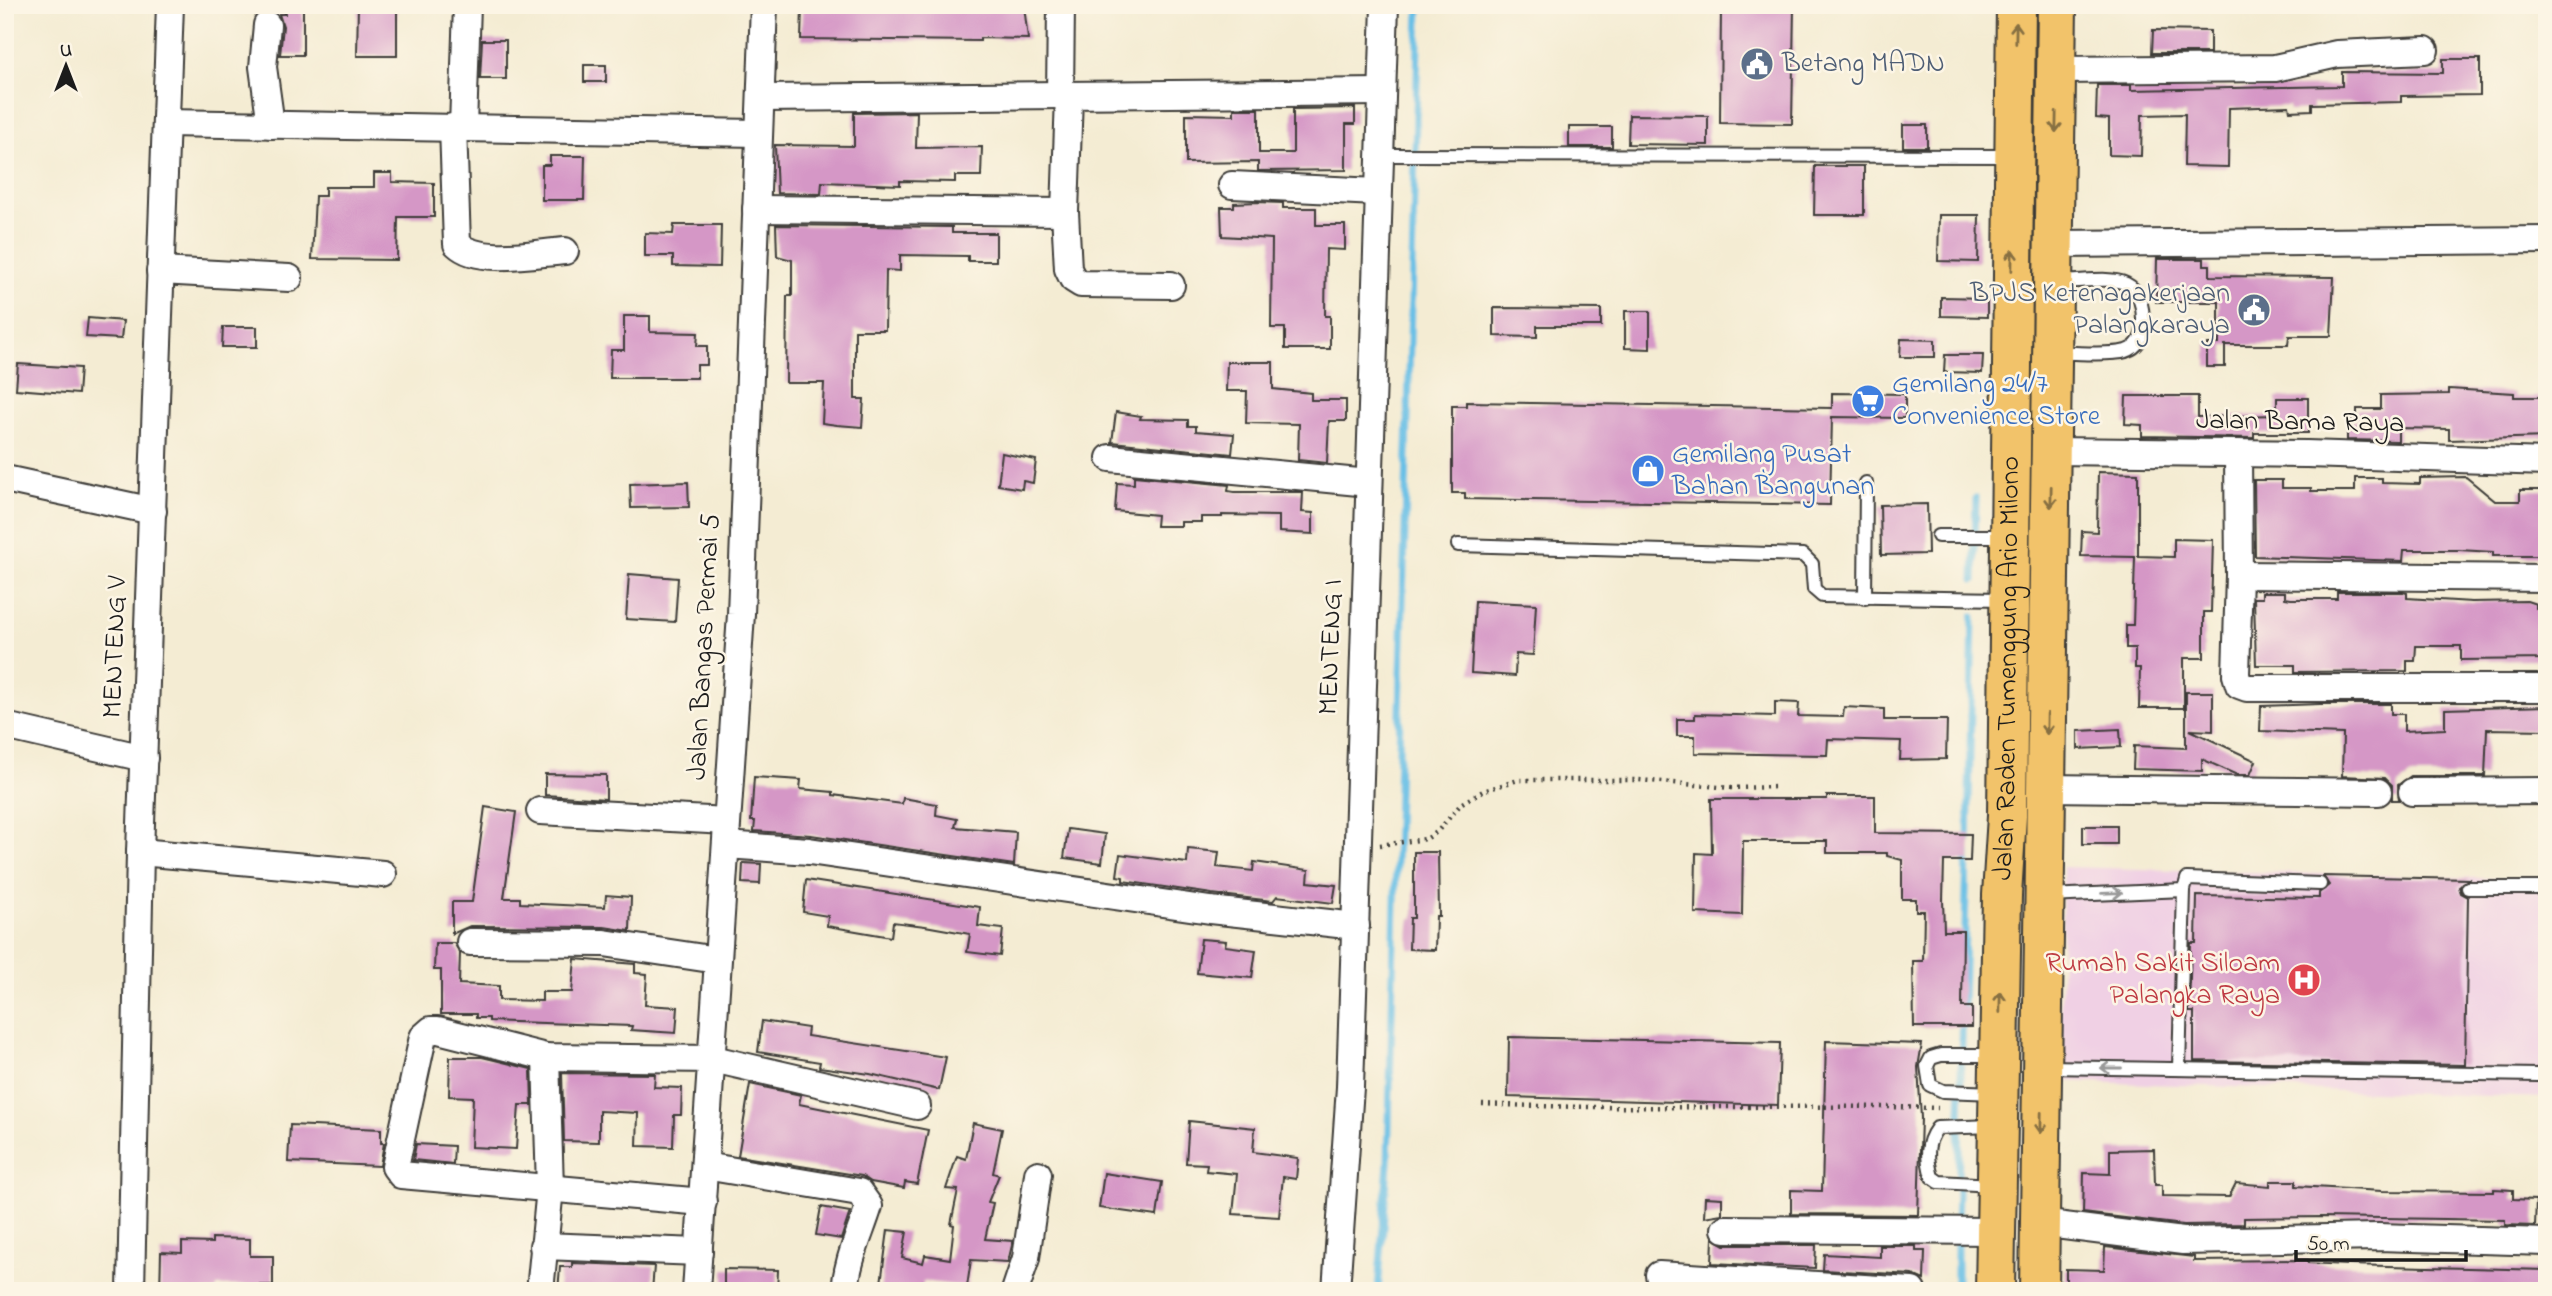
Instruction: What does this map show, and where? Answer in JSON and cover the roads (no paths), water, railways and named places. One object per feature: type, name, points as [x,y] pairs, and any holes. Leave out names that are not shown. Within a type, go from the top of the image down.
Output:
[{"type":"highway","name":"Jalan Raden Tumenggung Ario Milono","points":[[1995,1291],[2002,895],[2007,816],[2016,5]]},
{"type":"highway","name":"Jalan Raden Tumenggung Ario Milono","points":[[2039,1291],[2057,5]]},
{"type":"highway","points":[[2002,895],[2043,896]]},
{"type":"street","name":"MENTENG V","points":[[131,1291],[140,852],[170,5]]},
{"type":"street","points":[[467,5],[458,127],[457,244],[464,251],[484,256],[565,251]]},
{"type":"street","name":"Jalan Bangas Permai 5","points":[[696,1291],[741,614],[764,5]]},
{"type":"street","points":[[1061,5],[1068,270],[1073,279],[1081,284],[1171,285]]},
{"type":"street","name":"MENTENG I","points":[[1336,1291],[1344,1196],[1356,926],[1377,192],[1385,5]]},
{"type":"street","points":[[267,25],[264,67],[271,125]]},
{"type":"street","points":[[2057,70],[2275,68],[2337,54],[2425,50]]},
{"type":"street","points":[[761,98],[1381,92]]},
{"type":"street","points":[[166,123],[760,133]]},
{"type":"street","points":[[1232,185],[1377,192]]},
{"type":"street","points":[[756,209],[1065,212]]},
{"type":"street","points":[[2054,244],[2547,240]]},
{"type":"street","points":[[160,271],[289,278]]},
{"type":"street","name":"Jalan Bama Raya","points":[[2051,451],[2238,453],[2547,462]]},
{"type":"street","points":[[2238,453],[2236,675],[2239,685],[2247,688],[2547,688]]},
{"type":"street","points":[[1110,458],[1369,483]]},
{"type":"street","points":[[5,479],[153,511]]},
{"type":"street","points":[[2239,575],[2547,578]]},
{"type":"street","points":[[5,726],[144,758]]},
{"type":"street","points":[[2046,788],[2378,792]]},
{"type":"street","points":[[2412,792],[2547,791]]},
{"type":"street","points":[[540,811],[726,833],[809,851],[1210,910],[1356,926]]},
{"type":"street","points":[[140,852],[383,874]]},
{"type":"street","points":[[470,942],[604,943],[717,960]]},
{"type":"street","points":[[702,1202],[409,1178],[396,1172],[422,1037],[431,1030],[546,1057],[713,1059],[917,1106]]},
{"type":"street","points":[[540,1291],[550,1188],[546,1057]]},
{"type":"street","points":[[705,1166],[859,1192],[864,1196],[869,1206],[860,1236],[848,1258],[845,1291]]},
{"type":"street","points":[[1015,1291],[1026,1258],[1038,1174]]},
{"type":"street","points":[[2040,1223],[2183,1241],[2378,1237],[2547,1242]]},
{"type":"street","points":[[1725,1229],[1996,1231]]},
{"type":"street","points":[[543,1246],[699,1252]]},
{"type":"street","points":[[1659,1275],[1912,1291]]},
{"type":"lane","points":[[1379,155],[2013,156]]},
{"type":"lane","points":[[2052,353],[2126,351],[2137,344],[2143,334],[2144,308],[2133,285],[2120,282],[2053,283]]},
{"type":"lane","points":[[1865,598],[1866,483]]},
{"type":"lane","points":[[1938,536],[2009,536]]},
{"type":"lane","points":[[1458,545],[1803,555],[1812,564],[1814,589],[1822,596],[2008,599]]},
{"type":"lane","points":[[2179,1068],[2184,890],[2187,878],[2320,884]]},
{"type":"lane","points":[[2468,888],[2547,888]]},
{"type":"lane","points":[[2043,896],[2184,890]]},
{"type":"lane","points":[[1999,1109],[1943,1091],[1930,1085],[1927,1076],[1931,1058],[1941,1055],[2000,1055]]},
{"type":"lane","points":[[2042,1067],[2538,1074],[2547,1070]]},
{"type":"lane","points":[[1997,1185],[1939,1182],[1932,1177],[1928,1161],[1929,1139],[1937,1128],[1960,1125],[1999,1109]]},
{"type":"waterway","points":[[1378,1291],[1388,1163],[1419,5]]},
{"type":"waterway","points":[[1974,580],[1976,498]]},
{"type":"waterway","points":[[1968,841],[1973,617]]},
{"type":"waterway","points":[[1957,1226],[1967,853]]},
{"type":"waterway","points":[[1957,1237],[1957,1291]]},
{"type":"place","name":"Betang MADN","points":[[1757,64]]},
{"type":"place","name":"BPJS Ketenagakerjaan Palangkaraya","points":[[2254,310]]},
{"type":"place","name":"Gemilang 24/7 Convenience Store","points":[[1868,401]]},
{"type":"place","name":"Gemilang Pusat Bahan Bangunan","points":[[1648,471]]},
{"type":"place","name":"Rumah Sakit Siloam Palangka Raya","points":[[2304,980]]}]
